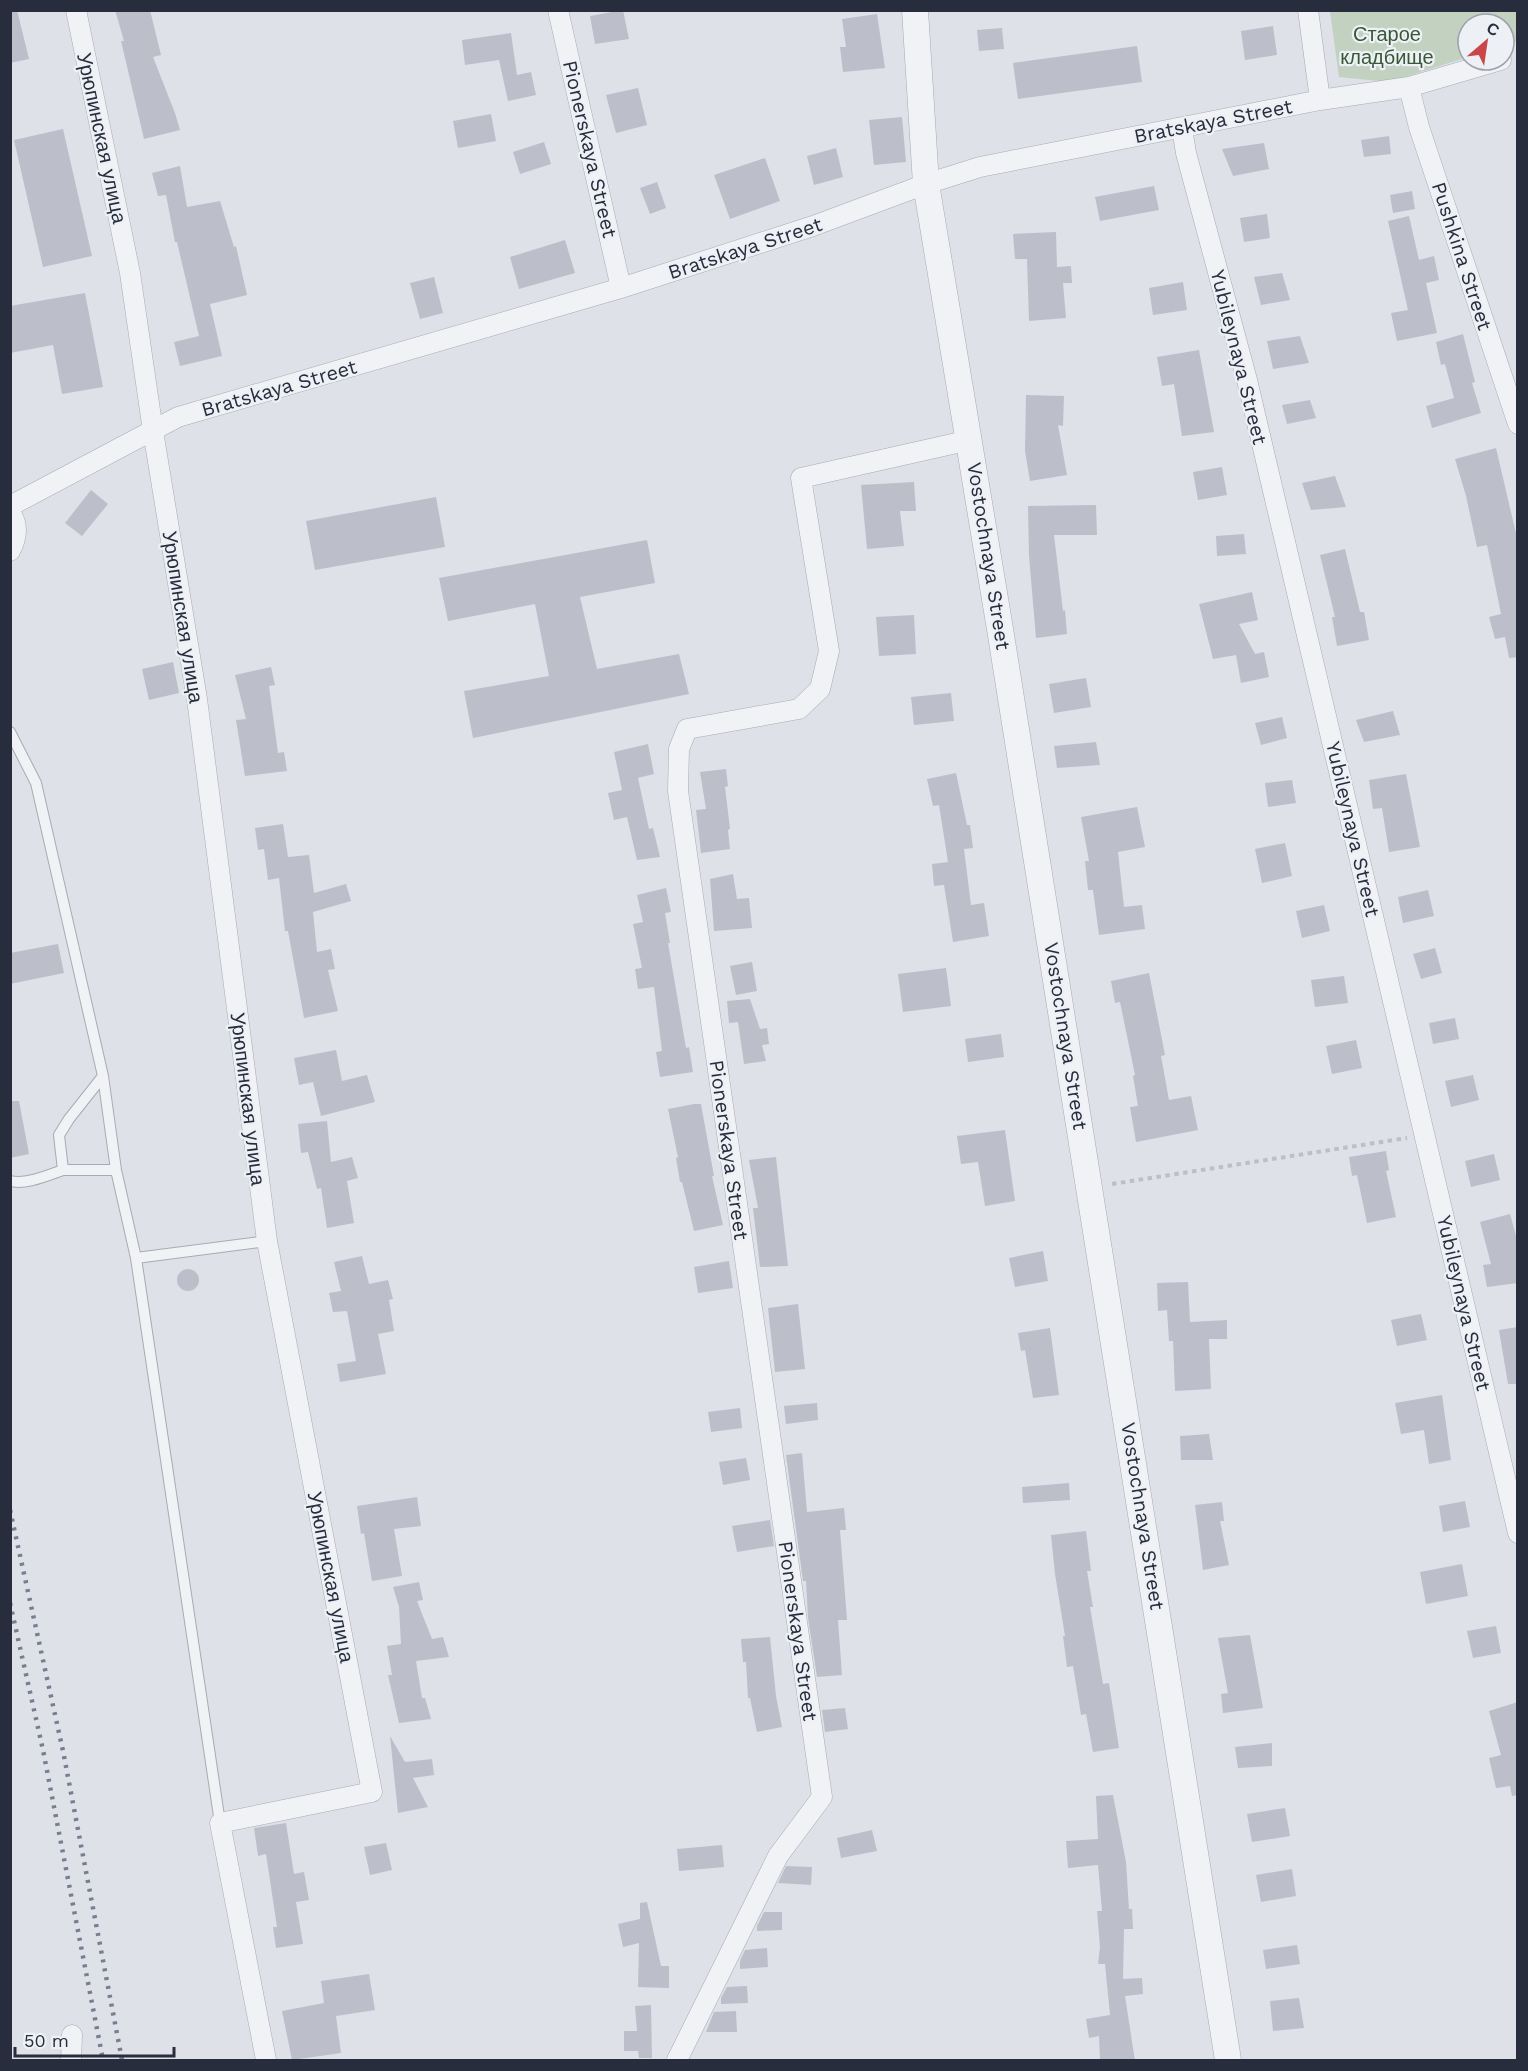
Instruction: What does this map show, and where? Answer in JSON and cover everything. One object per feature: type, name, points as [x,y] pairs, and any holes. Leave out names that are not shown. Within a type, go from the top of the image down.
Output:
[{"type":"street","name":"Урюпинская улица","points":[[76,10],[130,273],[197,699],[267,1241],[372,1792],[220,1823]]},
{"type":"street","name":"Pionerskaya Street","points":[[558,10],[621,288]]},
{"type":"street","name":"Vostochnaya Street","points":[[915,10],[926,184],[970,440],[1228,2061]]},
{"type":"street","points":[[1308,10],[1320,100]]},
{"type":"street","name":"Bratskaya Street","points":[[10,506],[178,417],[621,288],[813,226],[980,166],[1320,100],[1409,87],[1461,72]]},
{"type":"street","name":"Pushkina Street","points":[[1409,87],[1419,127],[1518,424]]},
{"type":"street","name":"Yubileynaya Street","points":[[1182,128],[1186,153],[1247,380],[1518,1533]]},
{"type":"street","name":"Pionerskaya Street","points":[[677,2061],[778,1856],[822,1797],[678,791],[679,749],[687,729],[799,709],[820,689],[829,651],[801,478],[970,440]]},
{"type":"street","points":[[10,512],[17,529],[16,540],[10,551]]},
{"type":"street","points":[[220,1823],[266,2061]]},
{"type":"street","points":[[71,2061],[72,2035]]},
{"type":"lane","points":[[10,732],[36,783],[103,1076],[116,1170],[136,1258],[220,1823]]},
{"type":"lane","points":[[63,1170],[59,1136],[69,1119],[103,1076]]},
{"type":"lane","points":[[10,1181],[32,1180],[63,1170],[116,1170]]},
{"type":"lane","points":[[136,1258],[267,1241]]},
{"type":"path","points":[[1090,1187],[1425,1135]]},
{"type":"green space","name":"Старое кладбище","points":[[1330,11],[1517,11],[1517,41],[1516,12],[1456,12],[1456,61],[1389,82],[1339,77]]},
{"type":"building","points":[[17,10],[29,59],[10,63],[10,11]]},
{"type":"building","points":[[115,10],[150,10],[161,55],[153,57],[180,130],[144,139],[121,41],[124,41]]},
{"type":"building","points":[[623,10],[629,39],[595,44],[590,16]]},
{"type":"building","points":[[877,14],[885,68],[843,72],[840,47],[846,47],[842,19]]},
{"type":"building","points":[[1273,26],[1277,55],[1245,60],[1241,31]]},
{"type":"building","points":[[1002,28],[1004,49],[979,51],[977,30]]},
{"type":"building","points":[[511,33],[517,75],[531,72],[536,95],[508,101],[499,60],[465,65],[462,40]]},
{"type":"building","points":[[1137,46],[1142,82],[1018,99],[1013,63]]},
{"type":"building","points":[[638,88],[647,125],[616,133],[606,95]]},
{"type":"building","points":[[491,114],[496,141],[458,148],[453,121]]},
{"type":"building","points":[[902,117],[906,162],[874,165],[869,120]]},
{"type":"building","points":[[63,129],[92,256],[43,267],[14,140]]},
{"type":"building","points":[[1389,136],[1391,154],[1364,157],[1361,140]]},
{"type":"building","points":[[544,142],[551,164],[520,174],[513,152]]},
{"type":"building","points":[[1264,143],[1269,169],[1233,176],[1222,149]]},
{"type":"building","points":[[836,148],[843,177],[814,185],[807,156]]},
{"type":"building","points":[[765,158],[780,201],[730,219],[714,175]]},
{"type":"building","points":[[180,166],[187,207],[220,201],[234,247],[236,246],[247,295],[210,304],[222,356],[180,366],[174,342],[199,336],[177,242],[175,242],[166,195],[158,196],[152,173]]},
{"type":"building","points":[[657,182],[666,208],[650,214],[640,188]]},
{"type":"building","points":[[1154,186],[1159,210],[1100,221],[1095,197]]},
{"type":"building","points":[[1412,191],[1415,209],[1393,213],[1390,195]]},
{"type":"building","points":[[1267,214],[1270,238],[1244,242],[1240,218]]},
{"type":"building","points":[[1409,216],[1419,260],[1434,256],[1439,280],[1426,283],[1437,333],[1397,341],[1391,313],[1408,310],[1388,221]]},
{"type":"building","points":[[1056,232],[1057,267],[1071,266],[1072,283],[1063,283],[1066,318],[1029,321],[1027,259],[1015,259],[1013,234]]},
{"type":"building","points":[[565,240],[575,273],[519,289],[510,257]]},
{"type":"building","points":[[1282,273],[1290,300],[1261,305],[1254,277]]},
{"type":"building","points":[[434,277],[443,313],[420,319],[410,283]]},
{"type":"building","points":[[1183,282],[1187,310],[1153,315],[1149,288]]},
{"type":"building","points":[[85,293],[103,387],[62,394],[53,345],[10,353],[10,306]]},
{"type":"building","points":[[1463,334],[1475,382],[1472,383],[1481,413],[1432,428],[1426,406],[1454,398],[1445,364],[1441,365],[1436,342]]},
{"type":"building","points":[[1300,336],[1309,363],[1273,369],[1267,341]]},
{"type":"building","points":[[1199,350],[1214,432],[1182,436],[1174,384],[1162,386],[1157,357]]},
{"type":"building","points":[[1026,395],[1064,396],[1063,426],[1058,425],[1067,475],[1030,481],[1025,451]]},
{"type":"building","points":[[1310,400],[1316,418],[1287,424],[1282,405]]},
{"type":"building","points":[[1496,448],[1518,542],[1518,657],[1509,658],[1505,637],[1495,639],[1489,617],[1501,614],[1487,545],[1477,547],[1455,459]]},
{"type":"building","points":[[1222,467],[1227,495],[1198,500],[1193,472]]},
{"type":"building","points":[[1335,476],[1346,507],[1311,510],[1302,483]]},
{"type":"building","points":[[914,482],[916,511],[900,511],[904,546],[867,549],[861,485]]},
{"type":"building","points":[[91,490],[108,504],[82,536],[65,523]]},
{"type":"building","points":[[436,497],[445,547],[315,570],[306,521]]},
{"type":"building","points":[[1096,505],[1097,535],[1054,535],[1067,634],[1036,638],[1029,556],[1028,506]]},
{"type":"building","points":[[1244,534],[1246,554],[1217,556],[1216,536]]},
{"type":"building","points":[[647,540],[655,583],[580,597],[597,669],[679,654],[689,694],[473,738],[464,691],[549,676],[535,604],[448,621],[439,578]]},
{"type":"building","points":[[1345,549],[1360,612],[1364,612],[1369,640],[1337,646],[1332,617],[1335,617],[1320,555]]},
{"type":"building","points":[[1252,592],[1258,620],[1239,624],[1255,654],[1264,652],[1269,677],[1241,683],[1236,655],[1213,659],[1199,604]]},
{"type":"building","points":[[914,615],[916,654],[879,656],[876,617]]},
{"type":"building","points":[[173,662],[179,693],[149,700],[142,669]]},
{"type":"building","points":[[271,667],[275,685],[269,686],[278,753],[284,752],[287,771],[245,776],[236,720],[246,719],[235,675]]},
{"type":"building","points":[[1086,678],[1091,707],[1054,713],[1049,684]]},
{"type":"building","points":[[951,693],[954,721],[914,725],[911,697]]},
{"type":"building","points":[[1393,711],[1400,735],[1364,742],[1356,720]]},
{"type":"building","points":[[1282,717],[1287,738],[1261,745],[1255,723]]},
{"type":"building","points":[[1096,742],[1100,765],[1057,768],[1054,746]]},
{"type":"building","points":[[648,744],[654,774],[638,778],[649,829],[653,828],[660,857],[637,860],[627,817],[614,820],[608,793],[622,790],[614,752]]},
{"type":"building","points":[[726,769],[728,786],[725,787],[730,849],[701,853],[696,810],[706,809],[700,772]]},
{"type":"building","points":[[956,773],[967,825],[970,825],[973,848],[964,849],[971,905],[984,903],[989,936],[953,942],[944,885],[934,886],[932,864],[948,862],[939,805],[933,806],[927,779]]},
{"type":"building","points":[[1406,774],[1420,847],[1389,852],[1382,808],[1373,809],[1369,780]]},
{"type":"building","points":[[1292,780],[1296,803],[1268,807],[1265,783]]},
{"type":"building","points":[[1137,807],[1145,847],[1118,852],[1124,907],[1142,905],[1145,929],[1099,935],[1093,890],[1088,890],[1085,861],[1089,861],[1081,817]]},
{"type":"building","points":[[283,824],[288,857],[309,855],[314,893],[346,884],[351,901],[313,912],[317,952],[331,949],[335,969],[328,970],[338,1011],[304,1018],[288,931],[285,931],[279,878],[268,880],[264,849],[258,850],[255,828]]},
{"type":"building","points":[[1285,843],[1292,876],[1262,883],[1255,849]]},
{"type":"building","points":[[733,874],[737,899],[749,898],[752,928],[714,931],[710,879]]},
{"type":"building","points":[[666,888],[671,912],[665,913],[670,943],[668,943],[686,1048],[689,1047],[693,1072],[660,1077],[656,1052],[662,1051],[654,987],[638,989],[635,969],[642,968],[633,924],[643,922],[637,895]]},
{"type":"building","points":[[1428,890],[1434,916],[1403,923],[1398,897]]},
{"type":"building","points":[[1324,905],[1330,931],[1302,938],[1296,911]]},
{"type":"building","points":[[58,944],[64,973],[10,984],[10,953]]},
{"type":"building","points":[[1435,948],[1442,973],[1421,979],[1413,954]]},
{"type":"building","points":[[752,962],[757,991],[736,995],[730,966]]},
{"type":"building","points":[[946,968],[951,1006],[903,1012],[898,974]]},
{"type":"building","points":[[1149,973],[1165,1055],[1161,1056],[1169,1100],[1191,1096],[1198,1130],[1136,1142],[1130,1107],[1138,1106],[1133,1076],[1135,1075],[1120,1002],[1115,1003],[1111,981]]},
{"type":"building","points":[[1344,976],[1348,1003],[1315,1007],[1311,980]]},
{"type":"building","points":[[750,999],[760,1029],[767,1028],[769,1044],[762,1045],[766,1061],[744,1064],[738,1022],[729,1023],[727,1001]]},
{"type":"building","points":[[1455,1018],[1459,1039],[1433,1044],[1429,1023]]},
{"type":"building","points":[[1001,1034],[1004,1057],[968,1062],[965,1039]]},
{"type":"building","points":[[1356,1040],[1362,1068],[1332,1074],[1326,1046]]},
{"type":"building","points":[[336,1050],[342,1081],[367,1075],[375,1102],[321,1116],[313,1082],[299,1085],[294,1058]]},
{"type":"building","points":[[1473,1075],[1479,1100],[1451,1107],[1445,1081]]},
{"type":"building","points":[[10,1101],[19,1101],[29,1154],[10,1158]]},
{"type":"building","points":[[701,1104],[714,1176],[712,1176],[723,1225],[694,1231],[682,1182],[680,1182],[676,1158],[678,1157],[668,1109]]},
{"type":"building","points":[[327,1121],[331,1162],[352,1157],[358,1178],[347,1181],[354,1223],[327,1228],[321,1188],[317,1189],[308,1152],[301,1153],[298,1124]]},
{"type":"building","points":[[1005,1130],[1015,1201],[985,1206],[978,1162],[961,1164],[957,1136]]},
{"type":"building","points":[[1386,1151],[1389,1170],[1386,1171],[1396,1217],[1367,1223],[1357,1175],[1352,1176],[1349,1157]]},
{"type":"building","points":[[1494,1154],[1500,1180],[1471,1187],[1465,1161]]},
{"type":"building","points":[[776,1157],[788,1266],[760,1267],[753,1208],[758,1208],[749,1160]]},
{"type":"building","points":[[1510,1214],[1518,1243],[1518,1283],[1487,1287],[1483,1265],[1491,1264],[1480,1222]]},
{"type":"building","points":[[1043,1251],[1048,1281],[1015,1287],[1009,1258]]},
{"type":"building","points":[[362,1256],[369,1284],[388,1280],[393,1299],[389,1300],[394,1331],[378,1334],[386,1374],[340,1382],[337,1364],[356,1361],[347,1311],[333,1312],[329,1293],[341,1291],[334,1262]]},
{"type":"building","points":[[729,1261],[733,1288],[698,1293],[694,1267]]},
{"type":"building","points":[[188,1269],[196,1272],[199,1280],[196,1288],[188,1291],[180,1288],[177,1280],[180,1272]]},
{"type":"building","points":[[1188,1282],[1190,1322],[1227,1320],[1227,1339],[1209,1339],[1211,1389],[1175,1391],[1173,1341],[1169,1341],[1167,1310],[1158,1311],[1157,1283]]},
{"type":"building","points":[[798,1304],[805,1369],[775,1372],[768,1308]]},
{"type":"building","points":[[1421,1314],[1427,1340],[1397,1346],[1391,1320]]},
{"type":"building","points":[[1518,1327],[1518,1384],[1508,1384],[1499,1330]]},
{"type":"building","points":[[1050,1328],[1059,1395],[1033,1398],[1025,1350],[1021,1351],[1018,1333]]},
{"type":"building","points":[[1442,1395],[1451,1460],[1429,1464],[1424,1430],[1401,1434],[1395,1403]]},
{"type":"building","points":[[817,1403],[818,1420],[786,1424],[784,1406]]},
{"type":"building","points":[[740,1408],[742,1428],[711,1432],[708,1412]]},
{"type":"building","points":[[1209,1434],[1213,1460],[1181,1460],[1180,1436]]},
{"type":"building","points":[[802,1453],[807,1512],[844,1508],[846,1530],[840,1530],[847,1620],[838,1620],[842,1675],[817,1677],[808,1618],[806,1581],[803,1581],[786,1455]]},
{"type":"building","points":[[746,1458],[750,1480],[723,1485],[719,1462]]},
{"type":"building","points":[[1069,1483],[1070,1500],[1023,1503],[1022,1487]]},
{"type":"building","points":[[417,1497],[421,1526],[394,1529],[402,1576],[372,1581],[357,1506]]},
{"type":"building","points":[[1465,1501],[1470,1527],[1443,1532],[1439,1506]]},
{"type":"building","points":[[1222,1502],[1224,1521],[1220,1521],[1229,1565],[1203,1570],[1195,1505]]},
{"type":"building","points":[[770,1520],[774,1546],[737,1552],[732,1526]]},
{"type":"building","points":[[1086,1531],[1091,1571],[1087,1571],[1093,1607],[1090,1607],[1103,1684],[1109,1683],[1119,1748],[1093,1752],[1086,1714],[1081,1715],[1073,1666],[1067,1667],[1051,1535]]},
{"type":"building","points":[[1462,1564],[1468,1596],[1426,1604],[1420,1572]]},
{"type":"building","points":[[419,1582],[423,1600],[417,1601],[432,1639],[443,1637],[449,1657],[416,1661],[422,1698],[425,1698],[431,1719],[399,1723],[388,1675],[392,1675],[387,1646],[401,1644],[399,1607],[393,1587]]},
{"type":"building","points":[[1496,1626],[1501,1653],[1473,1658],[1467,1631]]},
{"type":"building","points":[[1250,1635],[1263,1708],[1223,1713],[1221,1694],[1228,1693],[1218,1638]]},
{"type":"building","points":[[770,1637],[776,1696],[782,1727],[757,1732],[750,1698],[748,1698],[746,1662],[743,1662],[741,1639]]},
{"type":"building","points":[[1518,1702],[1518,1795],[1512,1796],[1510,1786],[1496,1788],[1489,1758],[1501,1755],[1489,1711]]},
{"type":"building","points":[[845,1708],[848,1729],[825,1732],[822,1710]]},
{"type":"building","points":[[390,1736],[405,1762],[432,1759],[434,1775],[413,1778],[428,1807],[398,1813]]},
{"type":"building","points":[[1272,1743],[1272,1766],[1238,1768],[1235,1747]]},
{"type":"building","points":[[1113,1795],[1126,1862],[1129,1909],[1132,1909],[1133,1929],[1124,1929],[1123,1979],[1142,1978],[1143,1994],[1125,1996],[1135,2061],[1100,2061],[1099,2036],[1089,2038],[1086,2019],[1110,2015],[1105,1964],[1098,1964],[1100,1947],[1097,1911],[1102,1911],[1098,1865],[1068,1868],[1066,1841],[1098,1839],[1096,1796]]},
{"type":"building","points":[[1285,1808],[1290,1836],[1252,1842],[1247,1814]]},
{"type":"building","points":[[286,1823],[294,1874],[304,1872],[309,1900],[296,1902],[303,1944],[276,1948],[273,1927],[277,1927],[266,1854],[258,1856],[254,1828]]},
{"type":"building","points":[[872,1830],[877,1851],[841,1858],[837,1838]]},
{"type":"building","points":[[386,1843],[392,1870],[370,1875],[364,1847]]},
{"type":"building","points":[[722,1845],[724,1867],[679,1871],[677,1849]]},
{"type":"building","points":[[786,1866],[812,1867],[811,1885],[778,1883]]},
{"type":"building","points":[[1292,1869],[1296,1896],[1261,1902],[1256,1875]]},
{"type":"building","points":[[647,1902],[661,1966],[669,1966],[669,1988],[638,1987],[639,1943],[623,1947],[618,1924],[640,1919],[640,1903]]},
{"type":"building","points":[[764,1912],[782,1912],[782,1930],[757,1931]]},
{"type":"building","points":[[1297,1945],[1300,1964],[1266,1969],[1263,1950]]},
{"type":"building","points":[[767,1948],[768,1967],[740,1969],[740,1961],[745,1950]]},
{"type":"building","points":[[369,1974],[375,2010],[336,2016],[341,2053],[292,2060],[282,2011],[324,2003],[321,1981]]},
{"type":"building","points":[[747,1986],[748,2003],[721,2004],[721,1998],[727,1987]]},
{"type":"building","points":[[1299,1998],[1304,2028],[1273,2031],[1270,2001]]},
{"type":"building","points":[[651,2005],[652,2058],[639,2058],[638,2051],[624,2051],[624,2031],[637,2031],[635,2006]]},
{"type":"building","points":[[736,2011],[737,2032],[706,2032],[714,2012]]},
{"type":"railway","points":[[10,1510],[63,1751],[122,2060]]},
{"type":"railway","points":[[10,1603],[43,1750],[103,2060]]}]
